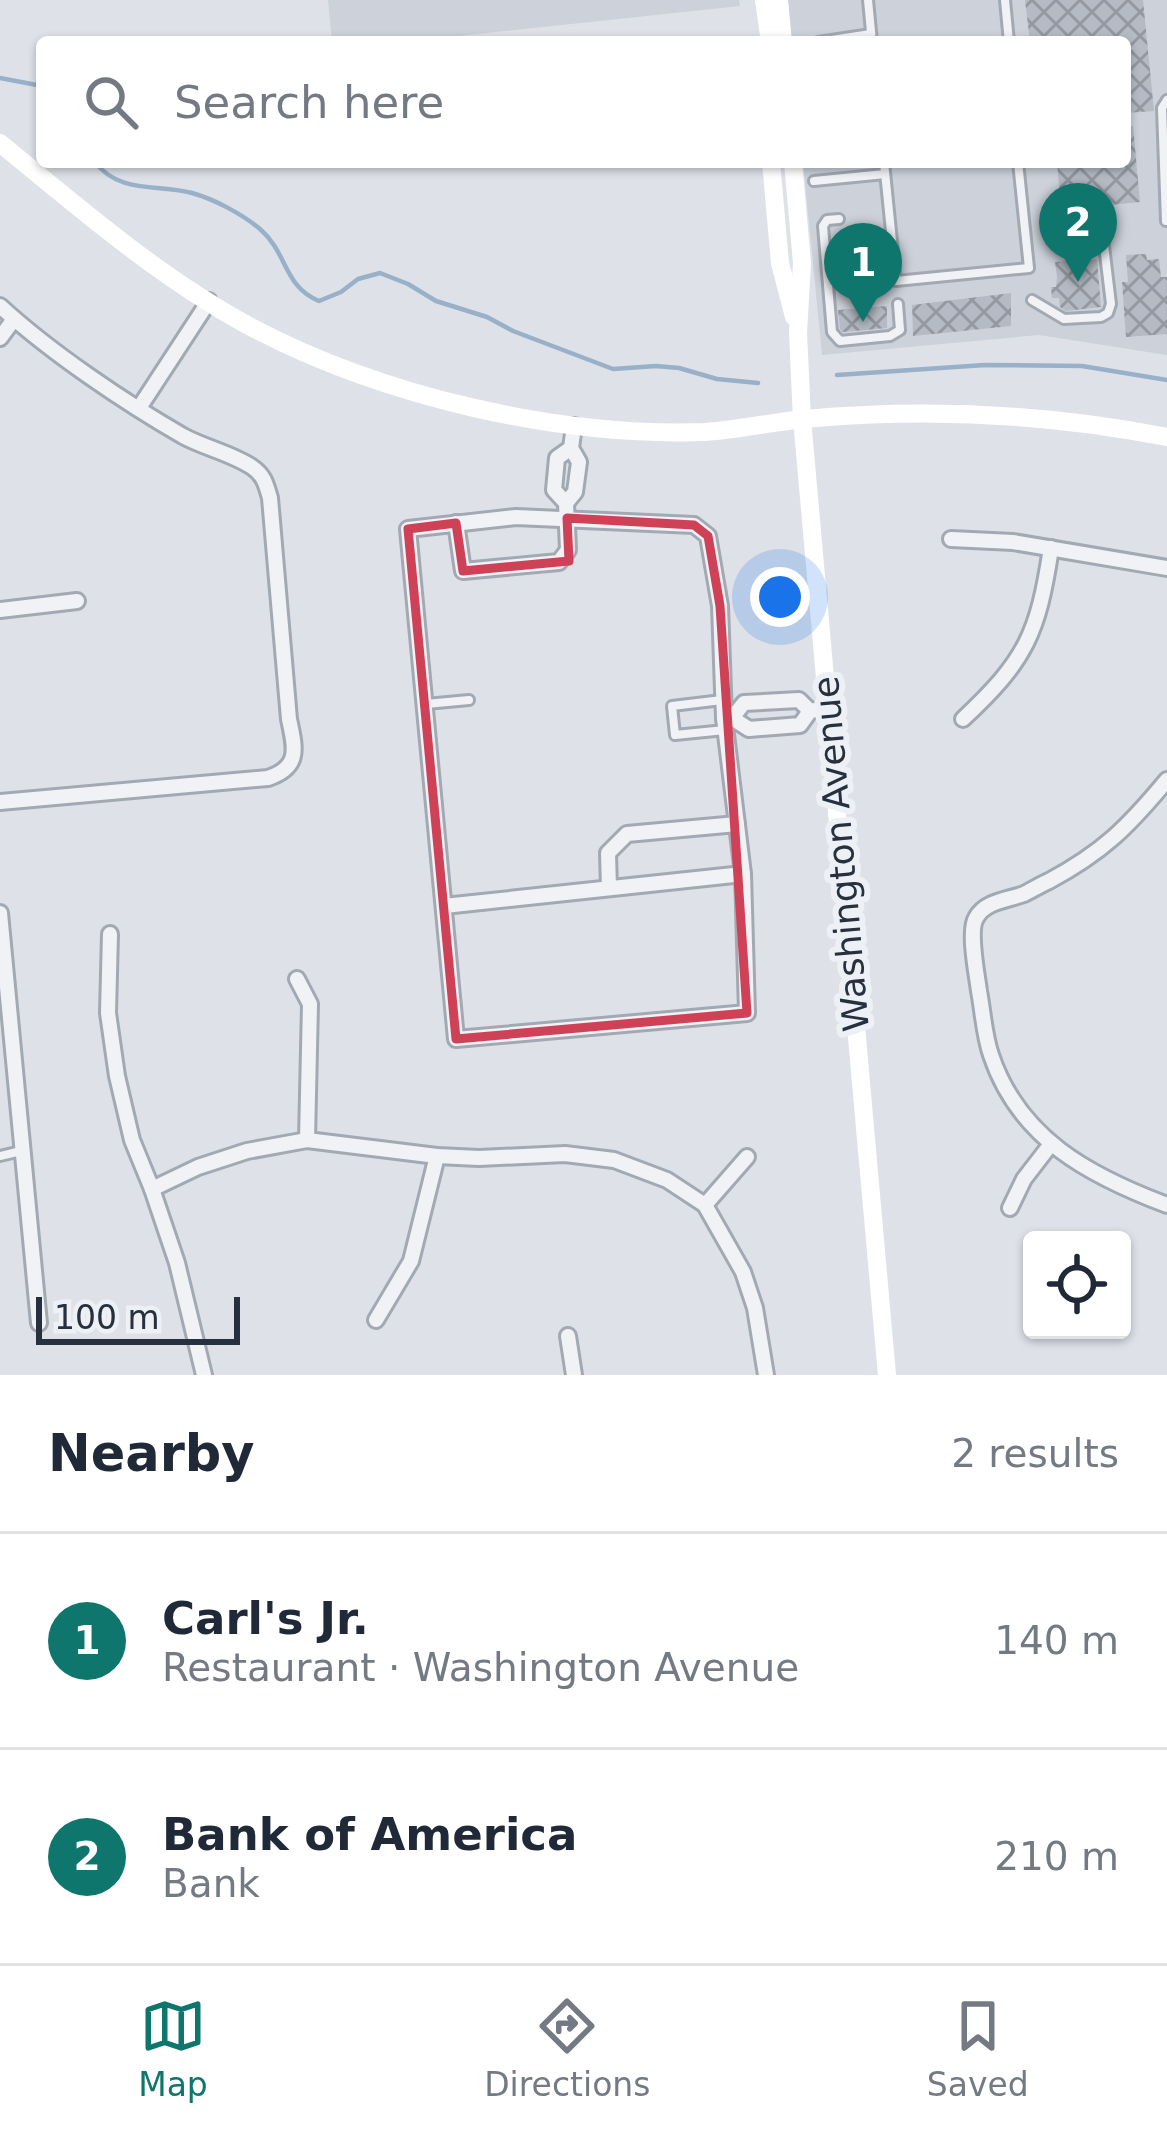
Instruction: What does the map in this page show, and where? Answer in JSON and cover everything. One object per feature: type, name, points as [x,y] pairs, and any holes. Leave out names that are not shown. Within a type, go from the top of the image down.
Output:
[{"type":"main road","points":[[760,0],[760,36]]},
{"type":"main road","points":[[760,0],[769,36]]},
{"type":"main road","points":[[779,0],[782,36]]},
{"type":"main road","points":[[0,143],[79,209],[247,325],[373,378],[459,403],[574,426],[654,432],[711,431],[802,419],[953,415],[1034,417],[1167,436]]},
{"type":"main road","name":"Washington Avenue","points":[[772,168],[780,263],[798,333]]},
{"type":"main road","name":"Washington Avenue","points":[[801,175],[798,333],[819,710],[887,1375]]},
{"type":"street","points":[[140,408],[209,301]]},
{"type":"street","points":[[0,306],[140,408],[200,445],[251,466],[265,478],[294,744],[292,760],[283,773],[268,778],[0,802]]},
{"type":"street","points":[[0,338],[14,319]]},
{"type":"street","points":[[457,524],[463,571],[560,562],[568,550],[567,510],[579,462],[571,448],[574,426]]},
{"type":"street","points":[[567,510],[554,490],[557,458],[571,448]]},
{"type":"street","points":[[556,474],[577,477]]},
{"type":"street","points":[[567,510],[694,525],[708,536],[720,606],[723,700],[743,874],[747,1013],[456,1039],[408,529],[457,524],[567,510]]},
{"type":"street","points":[[951,539],[1013,542],[1167,568]]},
{"type":"street","points":[[963,719],[1016,664],[1032,636],[1051,548]]},
{"type":"street","points":[[0,610],[77,602]]},
{"type":"street","points":[[799,700],[819,710],[800,725],[748,729],[727,722],[744,703],[799,700]]},
{"type":"street","points":[[759,703],[761,728]]},
{"type":"street","points":[[1167,780],[1127,828],[1081,864],[1025,893],[992,903],[976,916],[973,929],[991,1054],[1024,1114],[1073,1162],[1167,1205]]},
{"type":"street","points":[[610,887],[608,854],[627,834],[737,824]]},
{"type":"street","points":[[443,906],[743,874]]},
{"type":"street","points":[[0,917],[5,1029],[23,1151],[39,1323]]},
{"type":"street","points":[[110,934],[108,1013],[117,1076],[132,1140],[177,1263],[204,1375]]},
{"type":"street","points":[[297,979],[310,1004],[308,1140]]},
{"type":"street","points":[[152,1189],[230,1156],[308,1140],[437,1156],[565,1154],[614,1160],[668,1180],[705,1205],[743,1271],[755,1308],[766,1375]]},
{"type":"street","points":[[1010,1208],[1024,1179],[1052,1144]]},
{"type":"street","points":[[376,1320],[411,1262],[437,1156]]},
{"type":"street","points":[[705,1205],[747,1157]]},
{"type":"street","points":[[568,1336],[574,1375]]},
{"type":"lane","points":[[868,0],[872,36]]},
{"type":"lane","points":[[1005,0],[1008,36]]},
{"type":"lane","points":[[1166,221],[1162,109],[1167,100]]},
{"type":"lane","points":[[884,168],[896,281],[1029,268],[1019,168]]},
{"type":"lane","points":[[801,175],[885,174]]},
{"type":"lane","points":[[838,219],[827,220],[823,226],[832,332],[840,341],[890,336],[900,331],[898,304]]},
{"type":"lane","points":[[1032,300],[1064,319],[1108,313],[1111,304],[1102,229]]},
{"type":"lane","points":[[424,704],[469,700]]},
{"type":"lane","points":[[723,700],[672,706],[675,735],[727,722]]},
{"type":"lane","points":[[0,1156],[23,1151]]},
{"type":"highlighted area","points":[[567,518],[694,525],[708,536],[720,606],[747,1013],[456,1039],[408,529],[456,523],[463,571],[569,561]]},
{"type":"shaded area","points":[[328,0],[739,0],[740,6],[459,36],[331,36]]},
{"type":"shaded area","points":[[787,0],[1167,0],[1167,355],[1039,335],[822,355],[804,168],[1131,168],[1131,36],[790,36]]},
{"type":"building","points":[[1025,0],[1143,0],[1154,111],[1131,113],[1131,36],[1029,36]]},
{"type":"building","points":[[1131,126],[1140,202],[1061,210],[1058,168],[1131,168]]},
{"type":"building","points":[[1146,254],[1147,260],[1159,259],[1161,277],[1167,277],[1167,334],[1126,337],[1122,282],[1128,282],[1126,255]]},
{"type":"building","points":[[1097,259],[1101,307],[1066,311],[1060,307],[1059,298],[1052,298],[1055,262]]},
{"type":"building","points":[[1011,293],[1011,326],[913,336],[912,305]]},
{"type":"building","points":[[887,306],[887,328],[840,329],[838,310]]},
{"type":"waterway","points":[[0,78],[36,85]]},
{"type":"waterway","points":[[101,168],[127,183],[192,193],[236,213],[269,238],[299,287],[319,301],[358,279],[380,273],[436,301],[613,369],[679,368],[717,379],[758,383]]},
{"type":"waterway","points":[[837,375],[985,365],[1082,366],[1167,380]]},
{"type":"place","name":"Bank of America","points":[[1078,282]]},
{"type":"place","name":"Carl's Jr.","points":[[863,322]]}]
